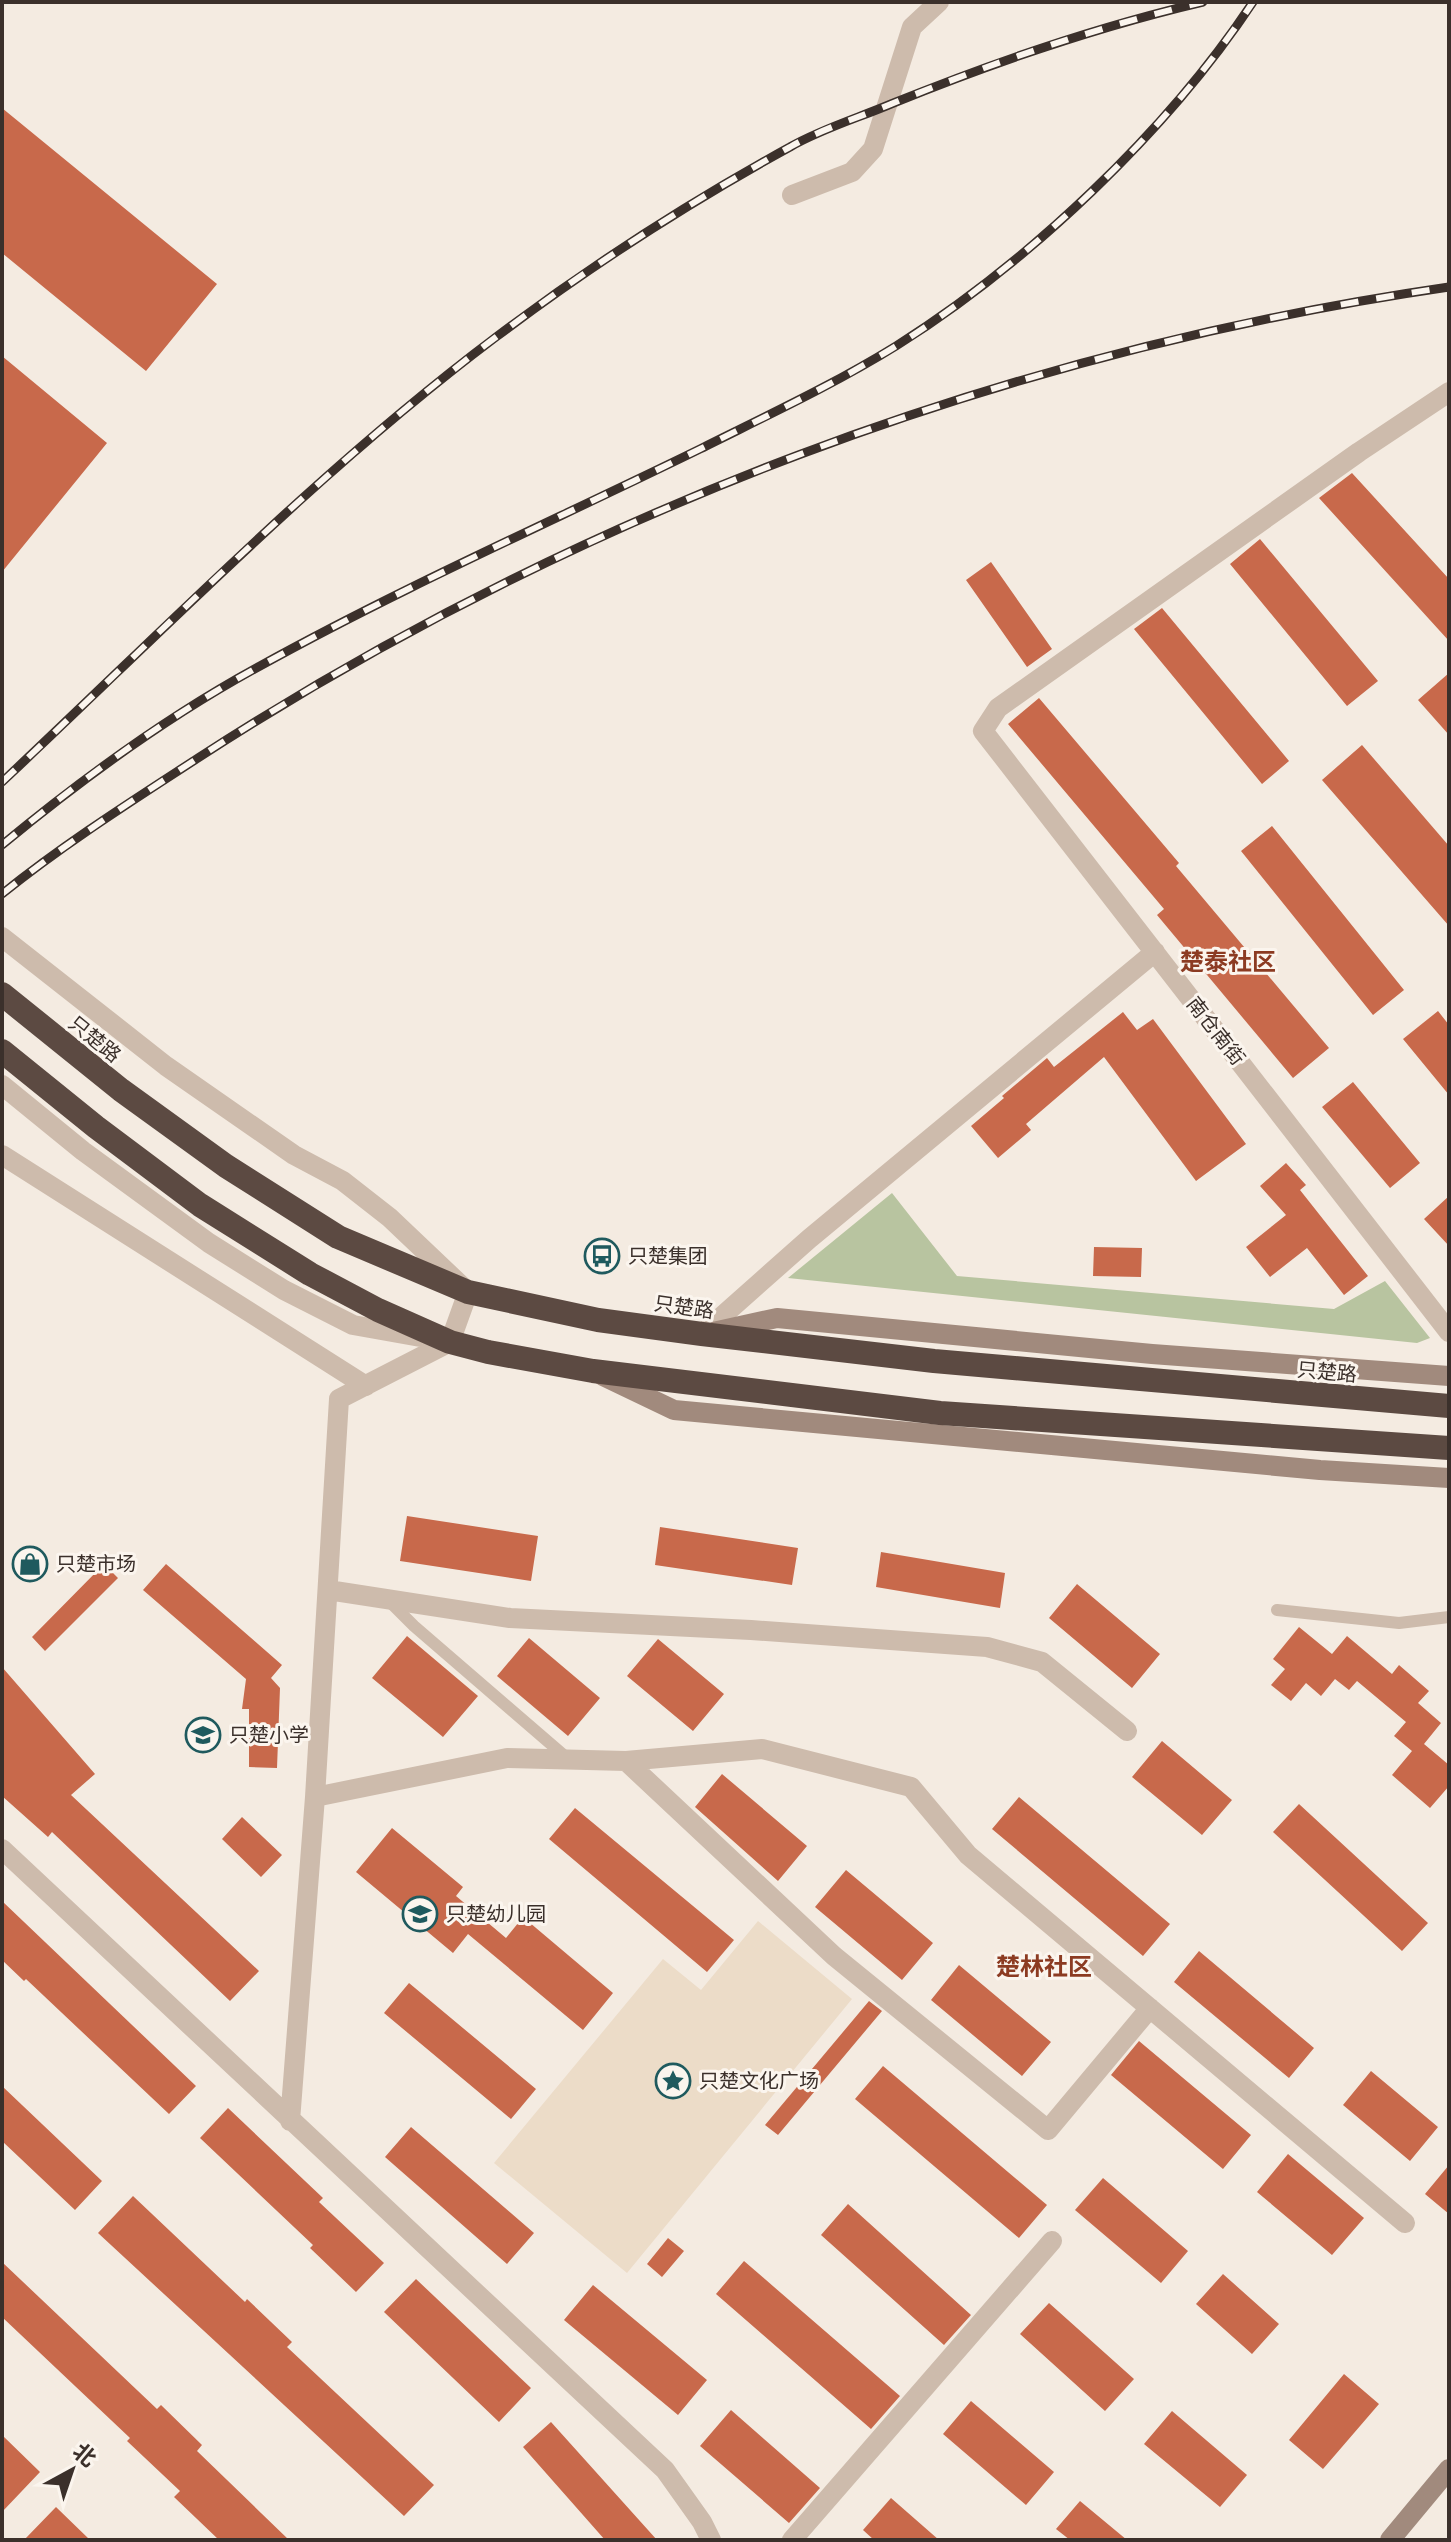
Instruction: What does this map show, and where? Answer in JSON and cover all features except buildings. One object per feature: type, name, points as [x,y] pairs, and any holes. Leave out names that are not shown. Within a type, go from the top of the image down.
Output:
[{"type":"highway","name":"只楚路","points":[[2,994],[121,1090],[239,1174],[338,1237],[468,1292],[598,1320],[934,1361],[1449,1406]]},
{"type":"highway","points":[[2,1051],[200,1205],[310,1274],[378,1310],[450,1342],[593,1371],[940,1413],[1449,1448]]},
{"type":"main road","points":[[702,1334],[777,1318],[1152,1354],[1449,1376]]},
{"type":"main road","points":[[593,1371],[674,1410],[1320,1470],[1449,1478]]},
{"type":"main road","points":[[1390,2540],[1449,2469]]},
{"type":"street","points":[[792,195],[852,172],[873,149],[912,27],[939,2]]},
{"type":"street","name":"南仓南街","points":[[1449,392],[1359,452],[998,708],[983,731],[1449,1332]]},
{"type":"street","points":[[2,937],[166,1066],[294,1155],[354,1190],[389,1217],[468,1292],[450,1342],[339,1399],[315,1797],[290,2121]]},
{"type":"street","points":[[702,1334],[809,1239],[1155,952]]},
{"type":"street","points":[[2,1085],[83,1151],[184,1225],[284,1290],[353,1325],[450,1342]]},
{"type":"street","points":[[2,1155],[366,1386]]},
{"type":"street","points":[[328,1590],[510,1618],[751,1630],[987,1647],[1042,1662],[1127,1731]]},
{"type":"street","points":[[315,1797],[507,1758],[626,1761],[762,1749],[911,1787],[968,1855],[1405,2223]]},
{"type":"street","points":[[626,1761],[834,1956],[1048,2130],[1150,2008]]},
{"type":"street","points":[[2,1849],[665,2470],[711,2540]]},
{"type":"street","points":[[792,2540],[1052,2241]]},
{"type":"lane","points":[[386,1598],[414,1626],[569,1760]]},
{"type":"lane","points":[[1277,1610],[1399,1623],[1449,1617]]},
{"type":"green space","points":[[892,1193],[957,1276],[1334,1309],[1385,1281],[1430,1338],[1417,1343],[788,1278]]},
{"type":"shaded area","name":"只楚文化广场","points":[[758,1921],[852,1999],[627,2273],[494,2163],[663,1959],[701,1990]]},
{"type":"railway","points":[[2,782],[304,496],[367,441],[496,337],[640,237],[752,168],[827,129],[1045,47],[1203,2]]},
{"type":"railway","points":[[2,845],[127,749],[260,666],[423,582],[799,400],[896,346],[996,275],[1092,192],[1179,99],[1253,2]]},
{"type":"railway","points":[[2,894],[123,807],[342,670],[490,590],[642,519],[798,455],[958,400],[1120,353],[1283,316],[1449,287]]},
{"type":"place","name":"只楚集团","points":[[602,1256]]},
{"type":"place","name":"只楚市场","points":[[30,1564]]},
{"type":"place","name":"只楚小学","points":[[203,1735]]},
{"type":"place","name":"只楚幼儿园","points":[[420,1914]]},
{"type":"place","name":"只楚文化广场","points":[[673,2081]]},
{"type":"district","name":"楚泰社区","points":[[1228,962]]},
{"type":"district","name":"楚林社区","points":[[1044,1967]]}]
